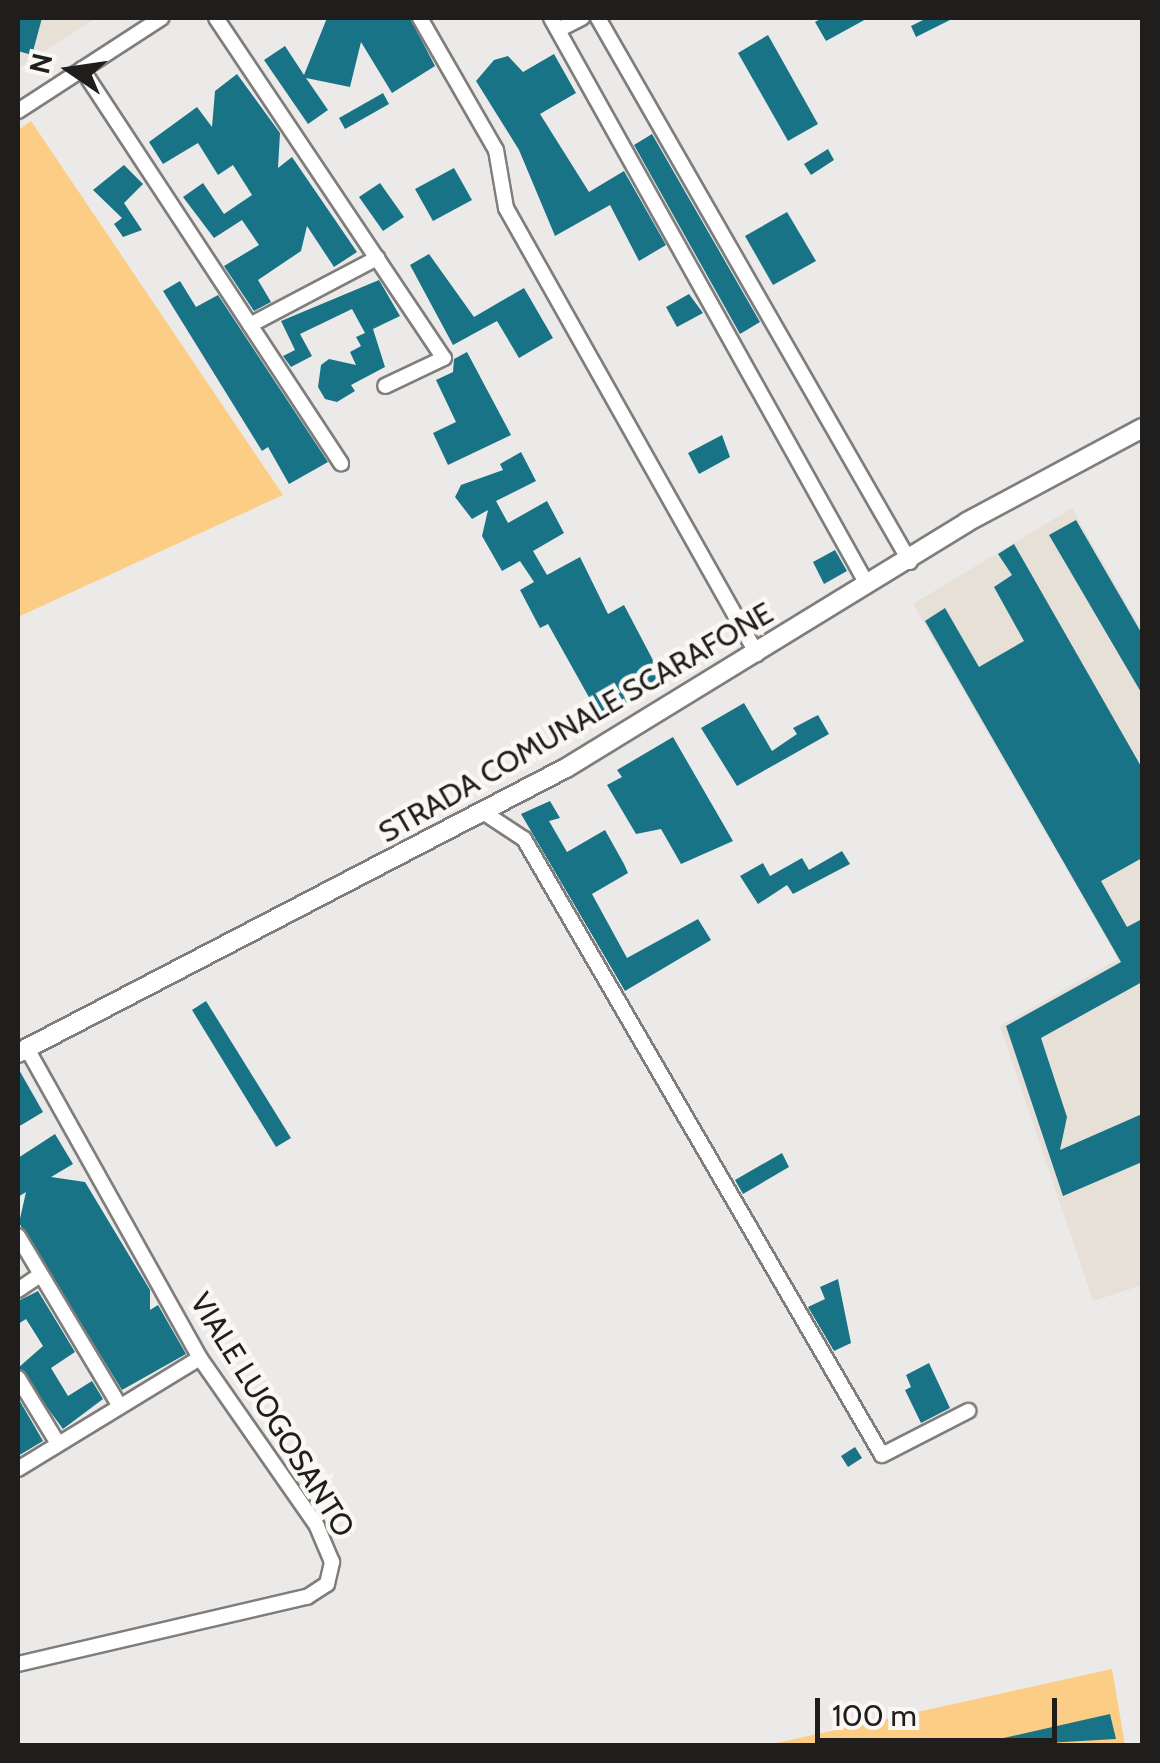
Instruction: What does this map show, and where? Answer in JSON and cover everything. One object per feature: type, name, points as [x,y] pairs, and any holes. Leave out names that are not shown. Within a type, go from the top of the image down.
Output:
[{"type":"street","points":[[18,111],[160,18]]},
{"type":"street","points":[[216,18],[444,358],[384,386]]},
{"type":"street","points":[[420,18],[496,150],[506,208],[757,654]]},
{"type":"street","points":[[582,18],[555,24],[867,584]]},
{"type":"street","points":[[598,18],[910,562]]},
{"type":"street","points":[[82,69],[341,464]]},
{"type":"street","points":[[250,324],[377,258]]},
{"type":"street","name":"STRADA COMUNALE SCARAFONE","points":[[22,1051],[483,812],[757,654],[867,584],[910,562],[967,522],[1142,428]]},
{"type":"street","points":[[483,812],[524,839],[882,1455],[968,1412]]},
{"type":"street","name":"VIALE LUOGOSANTO","points":[[22,1051],[200,1358],[317,1526],[332,1562],[327,1584],[308,1597],[23,1663]]},
{"type":"street","points":[[18,1236],[118,1403]]},
{"type":"street","points":[[18,1290],[40,1276]]},
{"type":"street","points":[[18,1468],[118,1403],[200,1358]]},
{"type":"street","points":[[18,1378],[57,1442]]},
{"type":"street","points":[[18,1645],[23,1663]]},
{"type":"shaded area","points":[[18,18],[96,18],[18,68]]},
{"type":"shaded area","points":[[31,121],[283,495],[18,617],[18,130]]},
{"type":"shaded area","points":[[1072,508],[1142,630],[1142,1285],[1093,1301],[1000,1026],[1118,959],[913,604]]},
{"type":"shaded area","points":[[1112,1669],[1125,1745],[763,1746]]},
{"type":"building","points":[[18,18],[42,18],[32,55],[18,51]]},
{"type":"building","points":[[327,18],[410,18],[435,66],[392,93],[361,42],[350,87],[306,78],[328,110],[308,124],[264,60],[285,46],[304,75]]},
{"type":"building","points":[[822,18],[868,18],[826,41],[815,22]]},
{"type":"building","points":[[927,18],[954,18],[916,37],[911,26]]},
{"type":"building","points":[[768,35],[818,124],[788,141],[738,53]]},
{"type":"building","points":[[554,54],[576,93],[540,114],[589,192],[624,171],[666,245],[639,261],[610,205],[555,236],[519,150],[476,81],[494,60],[508,56],[523,72]]},
{"type":"building","points":[[237,74],[280,133],[278,168],[292,157],[357,252],[334,267],[307,226],[301,251],[258,280],[271,302],[254,311],[224,266],[259,245],[242,220],[214,238],[183,197],[203,183],[224,214],[252,195],[233,165],[218,175],[198,143],[163,164],[149,142],[197,107],[212,127],[215,91]]},
{"type":"building","points":[[383,93],[389,104],[345,129],[339,118]]},
{"type":"building","points":[[652,134],[760,322],[740,334],[634,145]]},
{"type":"building","points":[[828,149],[834,160],[811,175],[804,164]]},
{"type":"building","points":[[124,165],[143,184],[124,203],[142,230],[123,237],[114,224],[122,218],[93,190]]},
{"type":"building","points":[[454,168],[472,200],[433,221],[415,189]]},
{"type":"building","points":[[380,183],[404,217],[383,231],[359,197]]},
{"type":"building","points":[[787,212],[816,261],[773,285],[745,236]]},
{"type":"building","points":[[429,254],[474,317],[524,288],[553,338],[519,358],[497,321],[453,345],[410,265]]},
{"type":"building","points":[[379,280],[400,316],[373,329],[385,367],[351,385],[355,391],[337,402],[325,399],[318,387],[321,365],[329,359],[356,365],[350,352],[361,346],[356,337],[365,333],[352,309],[300,334],[312,356],[291,367],[283,356],[295,350],[281,321]]},
{"type":"building","points":[[180,281],[196,307],[218,295],[328,462],[289,484],[268,447],[262,451],[163,291]]},
{"type":"building","points":[[689,294],[703,313],[677,327],[666,307]]},
{"type":"building","points":[[467,352],[511,435],[448,465],[433,433],[456,422],[436,380],[453,372],[454,359]]},
{"type":"building","points":[[722,435],[730,457],[699,474],[688,453]]},
{"type":"building","points":[[521,452],[536,481],[496,501],[508,523],[547,501],[564,533],[533,551],[547,575],[580,557],[608,614],[624,605],[665,683],[600,717],[548,624],[540,628],[520,590],[534,582],[520,561],[502,571],[482,536],[488,510],[472,519],[455,497],[461,485],[503,470],[500,464]]},
{"type":"building","points":[[1076,520],[1142,634],[1142,694],[1049,535]]},
{"type":"building","points":[[1014,544],[1142,768],[1142,858],[1101,881],[1127,927],[1142,919],[1142,982],[1041,1038],[1067,1117],[1060,1150],[1142,1114],[1142,1162],[1063,1196],[1006,1026],[1121,962],[925,621],[945,608],[979,667],[1024,641],[994,587],[1012,575],[998,554]]},
{"type":"building","points":[[835,550],[847,571],[824,584],[813,562]]},
{"type":"building","points":[[744,703],[772,751],[797,734],[793,728],[818,715],[829,734],[737,786],[701,728]]},
{"type":"building","points":[[673,737],[733,841],[681,864],[661,829],[636,834],[607,785],[622,777],[617,770]]},
{"type":"building","points":[[550,801],[560,818],[549,821],[567,852],[605,830],[624,864],[628,873],[592,894],[627,958],[698,919],[711,940],[625,991],[521,814]]},
{"type":"building","points":[[842,851],[850,864],[793,894],[787,885],[758,904],[740,876],[763,863],[770,876],[802,858],[809,870]]},
{"type":"building","points":[[206,1001],[291,1138],[276,1147],[192,1010]]},
{"type":"building","points":[[18,1068],[43,1112],[18,1127]]},
{"type":"building","points":[[55,1134],[73,1164],[51,1177],[85,1182],[150,1290],[150,1310],[158,1305],[186,1354],[122,1390],[19,1223],[26,1192],[18,1197],[18,1158]]},
{"type":"building","points":[[782,1153],[789,1167],[743,1194],[735,1180]]},
{"type":"building","points":[[838,1279],[851,1343],[834,1351],[808,1307],[825,1299],[820,1287]]},
{"type":"building","points":[[38,1291],[75,1352],[51,1368],[68,1396],[92,1381],[103,1399],[63,1429],[18,1368],[43,1346],[26,1319],[18,1324],[18,1301]]},
{"type":"building","points":[[929,1363],[950,1408],[921,1423],[905,1390],[911,1387],[906,1375]]},
{"type":"building","points":[[18,1398],[43,1441],[18,1456]]},
{"type":"building","points":[[855,1447],[862,1458],[848,1467],[841,1456]]},
{"type":"building","points":[[1110,1714],[1116,1739],[995,1746],[995,1740]]}]
